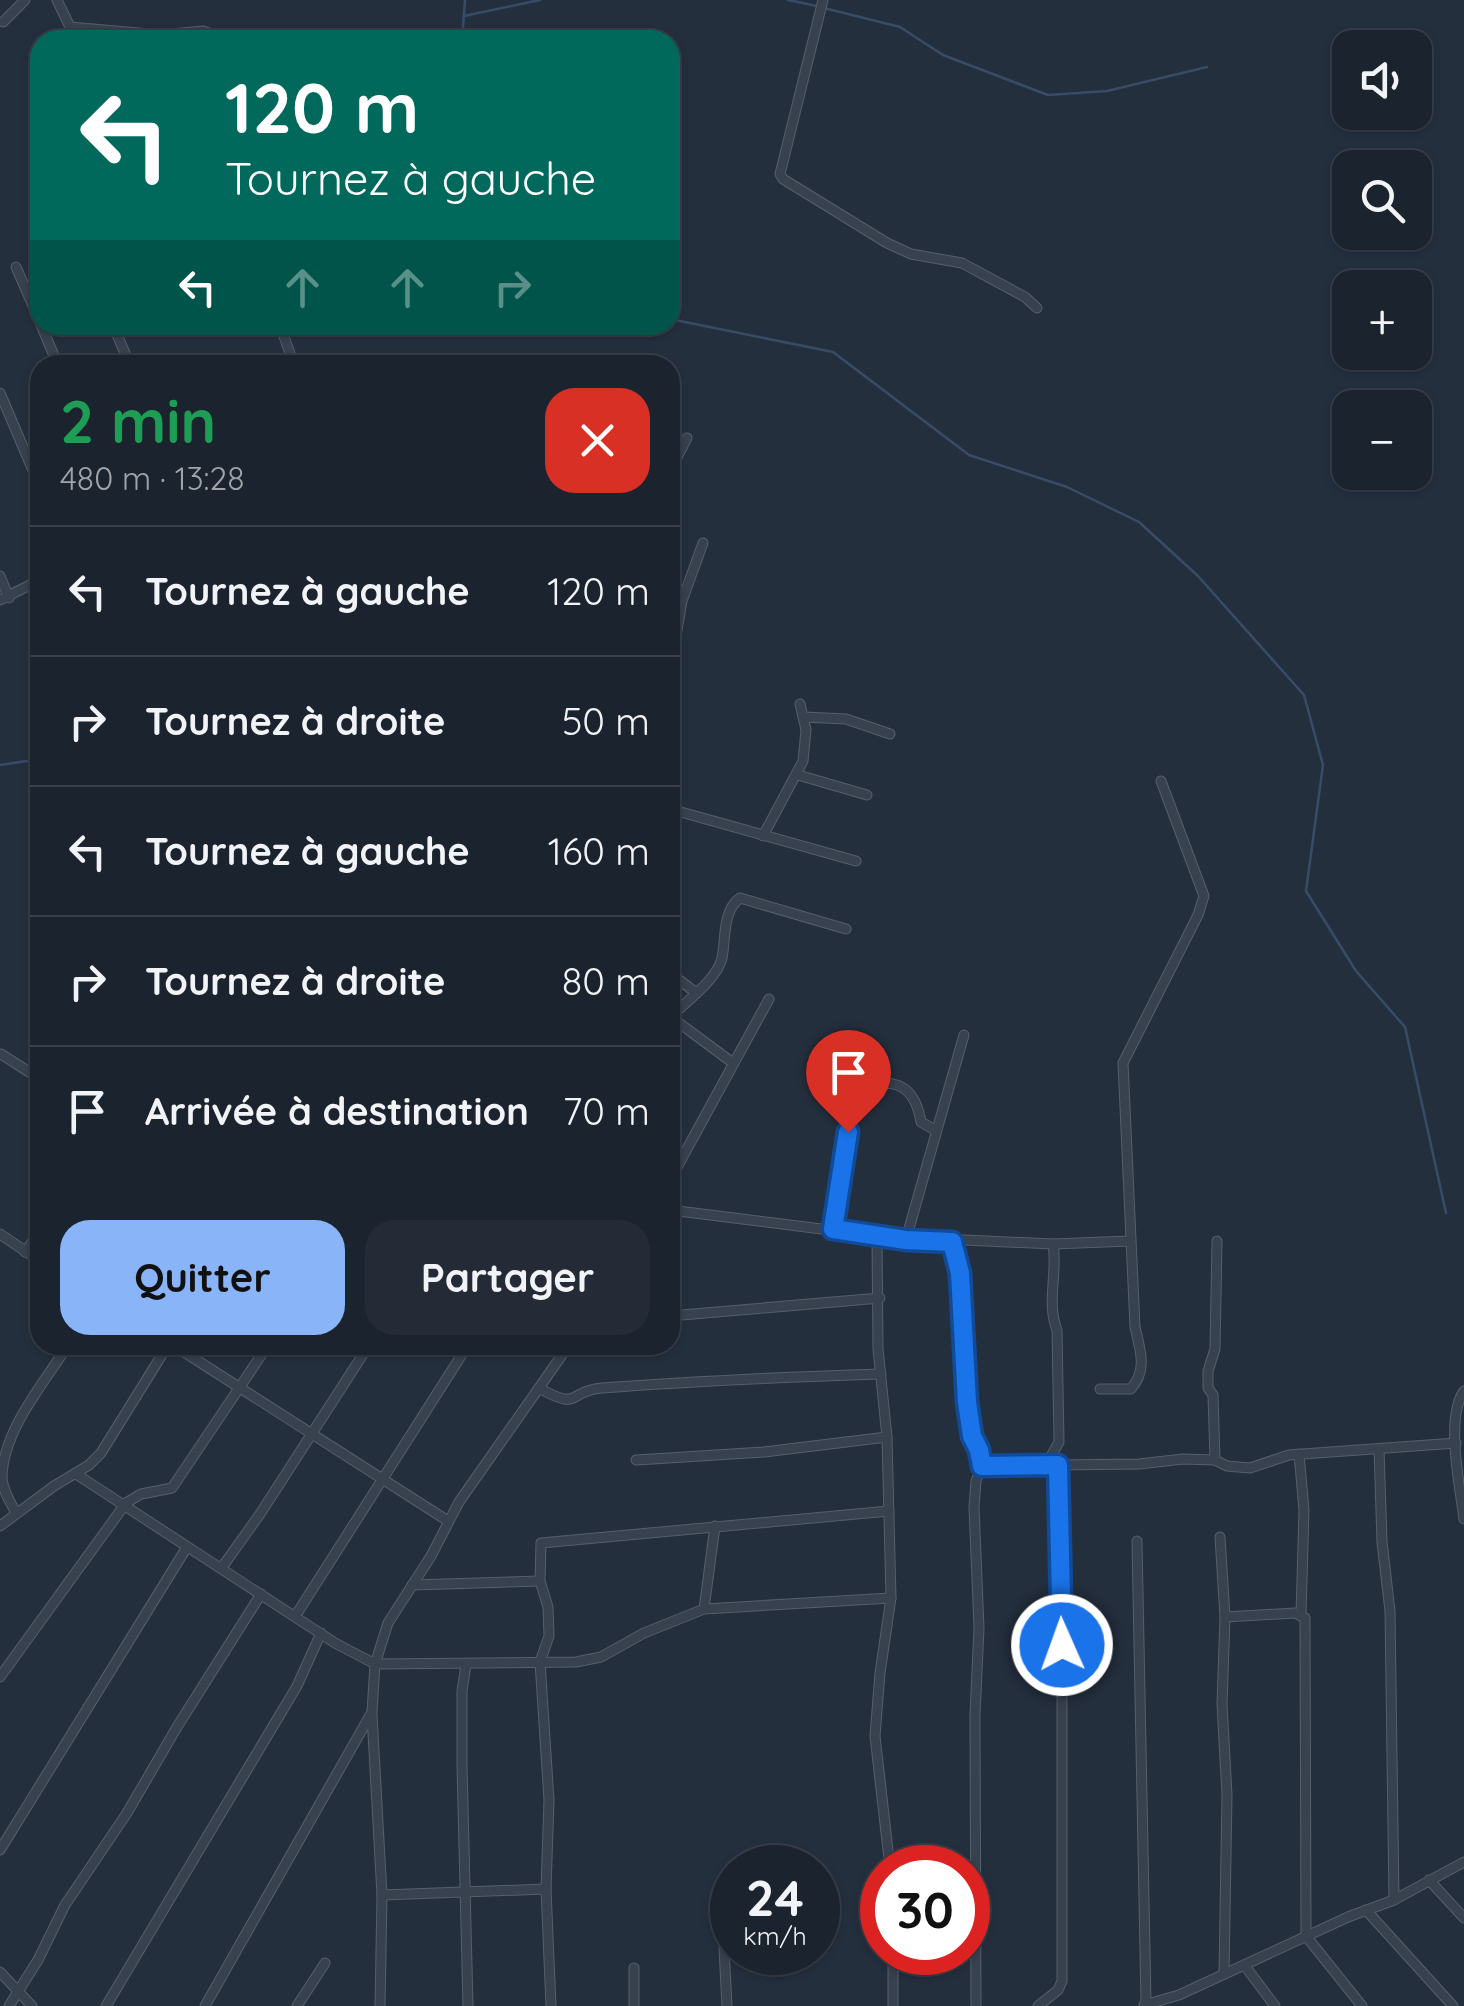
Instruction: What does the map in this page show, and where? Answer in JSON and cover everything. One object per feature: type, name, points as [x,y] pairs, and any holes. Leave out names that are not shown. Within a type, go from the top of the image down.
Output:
[{"type":"street","points":[[3,22],[25,0]]},
{"type":"street","points":[[57,0],[71,30]]},
{"type":"street","points":[[823,0],[780,174],[783,179],[887,243],[911,254],[962,264],[1038,308]]},
{"type":"street","points":[[70,26],[110,30]]},
{"type":"street","points":[[16,267],[30,299]]},
{"type":"street","points":[[0,393],[30,464]]},
{"type":"street","points":[[680,452],[687,438]]},
{"type":"street","points":[[680,613],[704,543]]},
{"type":"street","points":[[0,576],[4,599],[30,585]]},
{"type":"street","points":[[764,836],[798,775],[805,746],[800,704]]},
{"type":"street","points":[[803,717],[846,719],[890,734]]},
{"type":"street","points":[[798,775],[867,795]]},
{"type":"street","points":[[1100,1390],[1131,1389],[1140,1379],[1143,1362],[1135,1326],[1123,1063],[1204,896],[1161,780]]},
{"type":"street","points":[[680,812],[856,861]]},
{"type":"street","points":[[680,1008],[715,972],[722,958],[722,942],[733,903],[740,898],[846,929]]},
{"type":"street","points":[[680,981],[695,992]]},
{"type":"street","points":[[680,1161],[769,999]]},
{"type":"street","points":[[680,1024],[733,1063]]},
{"type":"street","points":[[906,1240],[964,1035]]},
{"type":"street","points":[[1,1054],[30,1073]]},
{"type":"street","points":[[833,1229],[853,1100],[862,1087],[877,1082],[902,1086],[914,1098],[921,1122],[936,1130]]},
{"type":"street","points":[[680,1212],[906,1240],[1053,1244],[1130,1241]]},
{"type":"street","points":[[0,1234],[30,1255]]},
{"type":"street","points":[[877,1236],[892,1598],[875,1736],[887,1845]]},
{"type":"street","points":[[878,1256],[892,1238]]},
{"type":"street","points":[[952,1242],[960,1273],[967,1402],[982,1466],[974,1507],[979,1628],[976,2006]]},
{"type":"street","points":[[1214,1460],[1208,1372],[1215,1349],[1218,1242]]},
{"type":"street","points":[[1046,1465],[1059,1442],[1053,1244]]},
{"type":"street","points":[[25,1252],[30,1245]]},
{"type":"street","points":[[680,1315],[880,1298]]},
{"type":"street","points":[[16,1514],[2,1480],[8,1449],[21,1420],[62,1355]]},
{"type":"street","points":[[0,1526],[101,1453],[164,1355]]},
{"type":"street","points":[[186,1355],[448,1521]]},
{"type":"street","points":[[0,1678],[126,1504],[141,1494],[172,1488],[262,1355]]},
{"type":"street","points":[[223,1566],[363,1355]]},
{"type":"street","points":[[296,1615],[462,1355]]},
{"type":"street","points":[[380,2006],[382,1895],[372,1712],[375,1664],[388,1624],[448,1521],[562,1355]]},
{"type":"street","points":[[539,1388],[560,1401],[594,1388],[881,1374]]},
{"type":"street","points":[[1464,1391],[1460,1397],[1456,1443],[1464,1519]]},
{"type":"street","points":[[636,1460],[764,1452],[887,1437]]},
{"type":"street","points":[[982,1466],[1214,1460],[1250,1468],[1299,1454],[1456,1443]]},
{"type":"street","points":[[1379,1449],[1382,1542],[1390,1611],[1394,1900]]},
{"type":"street","points":[[1299,1454],[1304,1510],[1301,1614],[1306,1624],[1306,1936],[1362,2006]]},
{"type":"street","points":[[1038,2006],[1058,1990],[1062,1981],[1058,1465]]},
{"type":"street","points":[[76,1474],[375,1664],[576,1662],[601,1658],[644,1633],[704,1609],[892,1598]]},
{"type":"street","points":[[551,2006],[546,1888],[548,1800],[540,1662],[549,1636],[548,1606],[540,1581],[541,1544],[889,1511]]},
{"type":"street","points":[[704,1609],[715,1526]]},
{"type":"street","points":[[1220,1537],[1227,1796],[1224,1974]]},
{"type":"street","points":[[1137,1541],[1144,2005],[1180,2000],[1224,1974],[1394,1900],[1464,1862]]},
{"type":"street","points":[[0,1850],[187,1547]]},
{"type":"street","points":[[412,1585],[540,1581]]},
{"type":"street","points":[[9,2006],[65,1904],[127,1813],[261,1594]]},
{"type":"street","points":[[1225,1617],[1301,1614]]},
{"type":"street","points":[[106,2006],[297,1686],[321,1632]]},
{"type":"street","points":[[466,1665],[462,1691],[468,2006]]},
{"type":"street","points":[[205,2006],[372,1712]]},
{"type":"street","points":[[1429,1880],[1464,1918]]},
{"type":"street","points":[[382,1895],[546,1888]]},
{"type":"street","points":[[1366,1910],[1453,2006]]},
{"type":"street","points":[[298,2006],[325,1962]]},
{"type":"street","points":[[1245,1966],[1275,2006]]},
{"type":"street","points":[[634,1968],[634,2006]]},
{"type":"street","points":[[0,1972],[32,2006]]},
{"type":"street","points":[[725,1975],[727,2006]]},
{"type":"street","points":[[893,1975],[893,2006]]},
{"type":"waterway","points":[[463,30],[465,0]]},
{"type":"waterway","points":[[464,16],[540,0]]},
{"type":"waterway","points":[[788,0],[817,6]]},
{"type":"waterway","points":[[824,8],[900,27],[943,55],[1048,95],[1107,91],[1207,67]]},
{"type":"waterway","points":[[680,321],[833,352],[969,455],[1067,487],[1139,522],[1198,576],[1304,695],[1323,765],[1306,891],[1356,971],[1405,1027],[1446,1213]]},
{"type":"waterway","points":[[0,765],[30,760]]},
{"type":"route","points":[[848,1132],[833,1229],[906,1240],[952,1242],[960,1273],[967,1402],[982,1466],[1058,1465],[1062,1645]]}]
